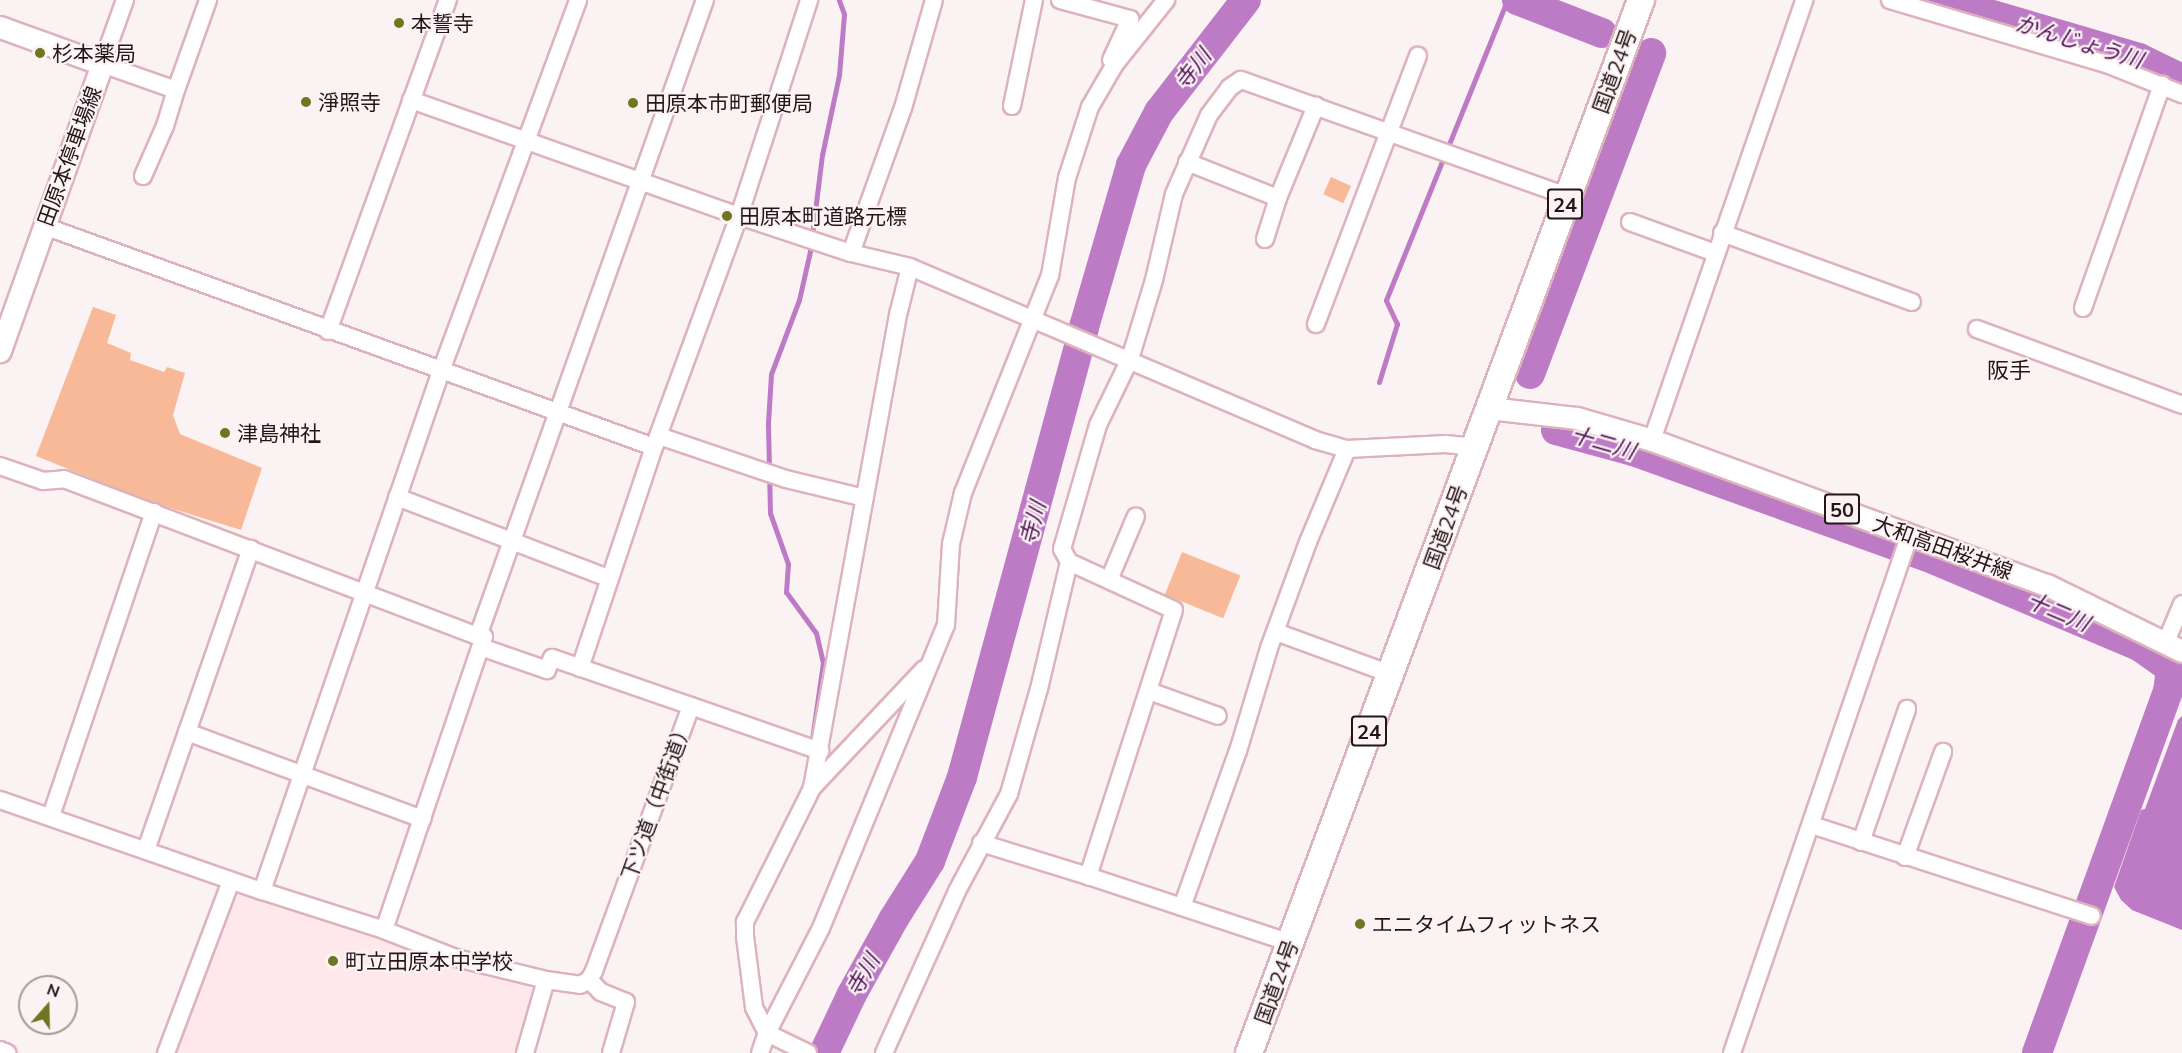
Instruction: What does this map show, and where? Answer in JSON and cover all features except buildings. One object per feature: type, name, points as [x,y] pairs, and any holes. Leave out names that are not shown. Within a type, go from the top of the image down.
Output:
[{"type":"highway","name":"国道24号","points":[[1249,1053],[1641,0]]},
{"type":"main road","name":"田原本停車場線","points":[[0,27],[102,64],[0,351]]},
{"type":"main road","name":"大和高田桜井線","points":[[1489,408],[1577,418],[1652,440],[2047,585],[2174,647]]},
{"type":"street","points":[[125,0],[102,64],[176,90]]},
{"type":"street","points":[[143,176],[165,126],[208,0]]},
{"type":"street","points":[[328,331],[447,0]]},
{"type":"street","points":[[262,891],[441,371],[578,0]]},
{"type":"street","points":[[384,930],[512,540],[559,414],[705,0]]},
{"type":"street","points":[[580,668],[608,578],[739,216],[809,0]]},
{"type":"street","points":[[851,253],[903,108],[934,0]]},
{"type":"street","points":[[1012,105],[1034,0]]},
{"type":"street","points":[[1060,0],[1130,19],[1110,59],[1115,64]]},
{"type":"street","points":[[760,1053],[821,928],[946,625],[951,544],[963,493],[1036,320],[1050,276],[1070,168],[1090,107],[1115,64],[1166,0]]},
{"type":"street","points":[[1652,440],[1804,0]]},
{"type":"street","points":[[1890,0],[2109,65],[2182,94]]},
{"type":"street","points":[[1316,324],[1418,56]]},
{"type":"street","points":[[1088,876],[1174,610],[1069,562],[1062,549],[1098,425],[1127,359],[1154,280],[1174,194],[1209,116],[1229,88],[1241,80],[1568,196]]},
{"type":"street","points":[[2084,308],[2162,85]]},
{"type":"street","points":[[411,100],[739,216],[851,253],[910,267],[1315,440],[1347,449],[1446,444],[1475,447]]},
{"type":"street","points":[[1265,239],[1278,198],[1316,106]]},
{"type":"street","points":[[1187,162],[1278,198]]},
{"type":"street","points":[[1630,222],[1715,253]]},
{"type":"street","points":[[44,226],[559,414],[865,498]]},
{"type":"street","points":[[1722,233],[1912,302]]},
{"type":"street","points":[[808,1053],[769,1035],[754,1007],[745,922],[812,788],[899,311],[910,267]]},
{"type":"street","points":[[1977,329],[2182,405]]},
{"type":"street","points":[[1182,907],[1238,751],[1308,542],[1347,449]]},
{"type":"street","points":[[0,466],[43,481],[64,479],[364,591],[479,641]]},
{"type":"street","points":[[397,497],[608,578]]},
{"type":"street","points":[[51,816],[154,513]]},
{"type":"street","points":[[1109,580],[1136,516]]},
{"type":"street","points":[[1732,1053],[1910,534]]},
{"type":"street","points":[[146,850],[251,549]]},
{"type":"street","points":[[884,1053],[957,891],[1008,794],[1039,689],[1069,562]]},
{"type":"street","points":[[2174,647],[2182,604]]},
{"type":"street","points":[[1276,632],[1391,674]]},
{"type":"street","name":"下ツ道（中街道）","points":[[479,641],[547,670],[552,658],[691,706],[591,975]]},
{"type":"street","points":[[812,788],[932,661]]},
{"type":"street","points":[[1149,691],[1218,716]]},
{"type":"street","points":[[691,706],[820,751]]},
{"type":"street","points":[[1861,842],[1907,709]]},
{"type":"street","points":[[188,732],[422,819]]},
{"type":"street","points":[[1905,857],[1943,752]]},
{"type":"street","points":[[0,800],[262,891],[384,930],[456,958],[575,986],[591,975],[601,992],[626,1002],[611,1053]]},
{"type":"street","points":[[1812,825],[2091,916]]},
{"type":"street","points":[[981,843],[1291,942]]},
{"type":"street","points":[[166,1053],[231,880]]},
{"type":"street","points":[[525,1053],[546,980]]},
{"type":"street","points":[[0,1050],[7,1053]]},
{"type":"shaded area","points":[[1331,177],[1351,186],[1343,203],[1323,194]]},
{"type":"shaded area","name":"津島神社","points":[[93,307],[116,315],[107,343],[131,353],[130,360],[164,372],[167,367],[185,373],[173,415],[180,434],[262,468],[241,530],[148,501],[36,456]]},
{"type":"shaded area","points":[[1182,552],[1240,576],[1223,618],[1165,595]]},
{"type":"shaded area","points":[[2182,716],[2182,930],[2132,910],[2121,900],[2114,887],[2141,810],[2145,809],[2178,720]]},
{"type":"shaded area","name":"町立田原本中学校","points":[[236,888],[376,930],[533,989],[537,1000],[520,1053],[173,1053]]},
{"type":"waterway","points":[[811,746],[823,663],[816,633],[786,592],[788,564],[770,513],[768,423],[771,374],[799,300],[810,251],[822,155],[839,75],[844,14],[839,0]]},
{"type":"waterway","name":"寺川","points":[[824,1053],[852,994],[893,920],[930,861],[962,777],[1084,327],[1131,165],[1159,112],[1246,0]]},
{"type":"waterway","points":[[1379,382],[1397,324],[1386,300],[1507,0]]},
{"type":"waterway","name":"十二川","points":[[1517,0],[1602,33]]},
{"type":"waterway","name":"かんじょう川","points":[[1941,0],[2139,58],[2182,79]]},
{"type":"waterway","name":"十二川","points":[[1530,374],[1651,53]]},
{"type":"waterway","name":"十二川","points":[[1556,430],[1633,451],[1935,560],[2139,646],[2171,668],[2168,691],[2037,1053]]},
{"type":"place","name":"本誓寺","points":[[399,23]]},
{"type":"place","name":"杉本薬局","points":[[40,53]]},
{"type":"place","name":"淨照寺","points":[[306,102]]},
{"type":"place","name":"田原本市町郵便局","points":[[633,103]]},
{"type":"place","name":"田原本町道路元標","points":[[727,216]]},
{"type":"place","name":"津島神社","points":[[225,433]]},
{"type":"place","name":"エニタイムフィットネス","points":[[1360,924]]},
{"type":"place","name":"町立田原本中学校","points":[[333,961]]},
{"type":"district","name":"阪手","points":[[2009,371]]}]
